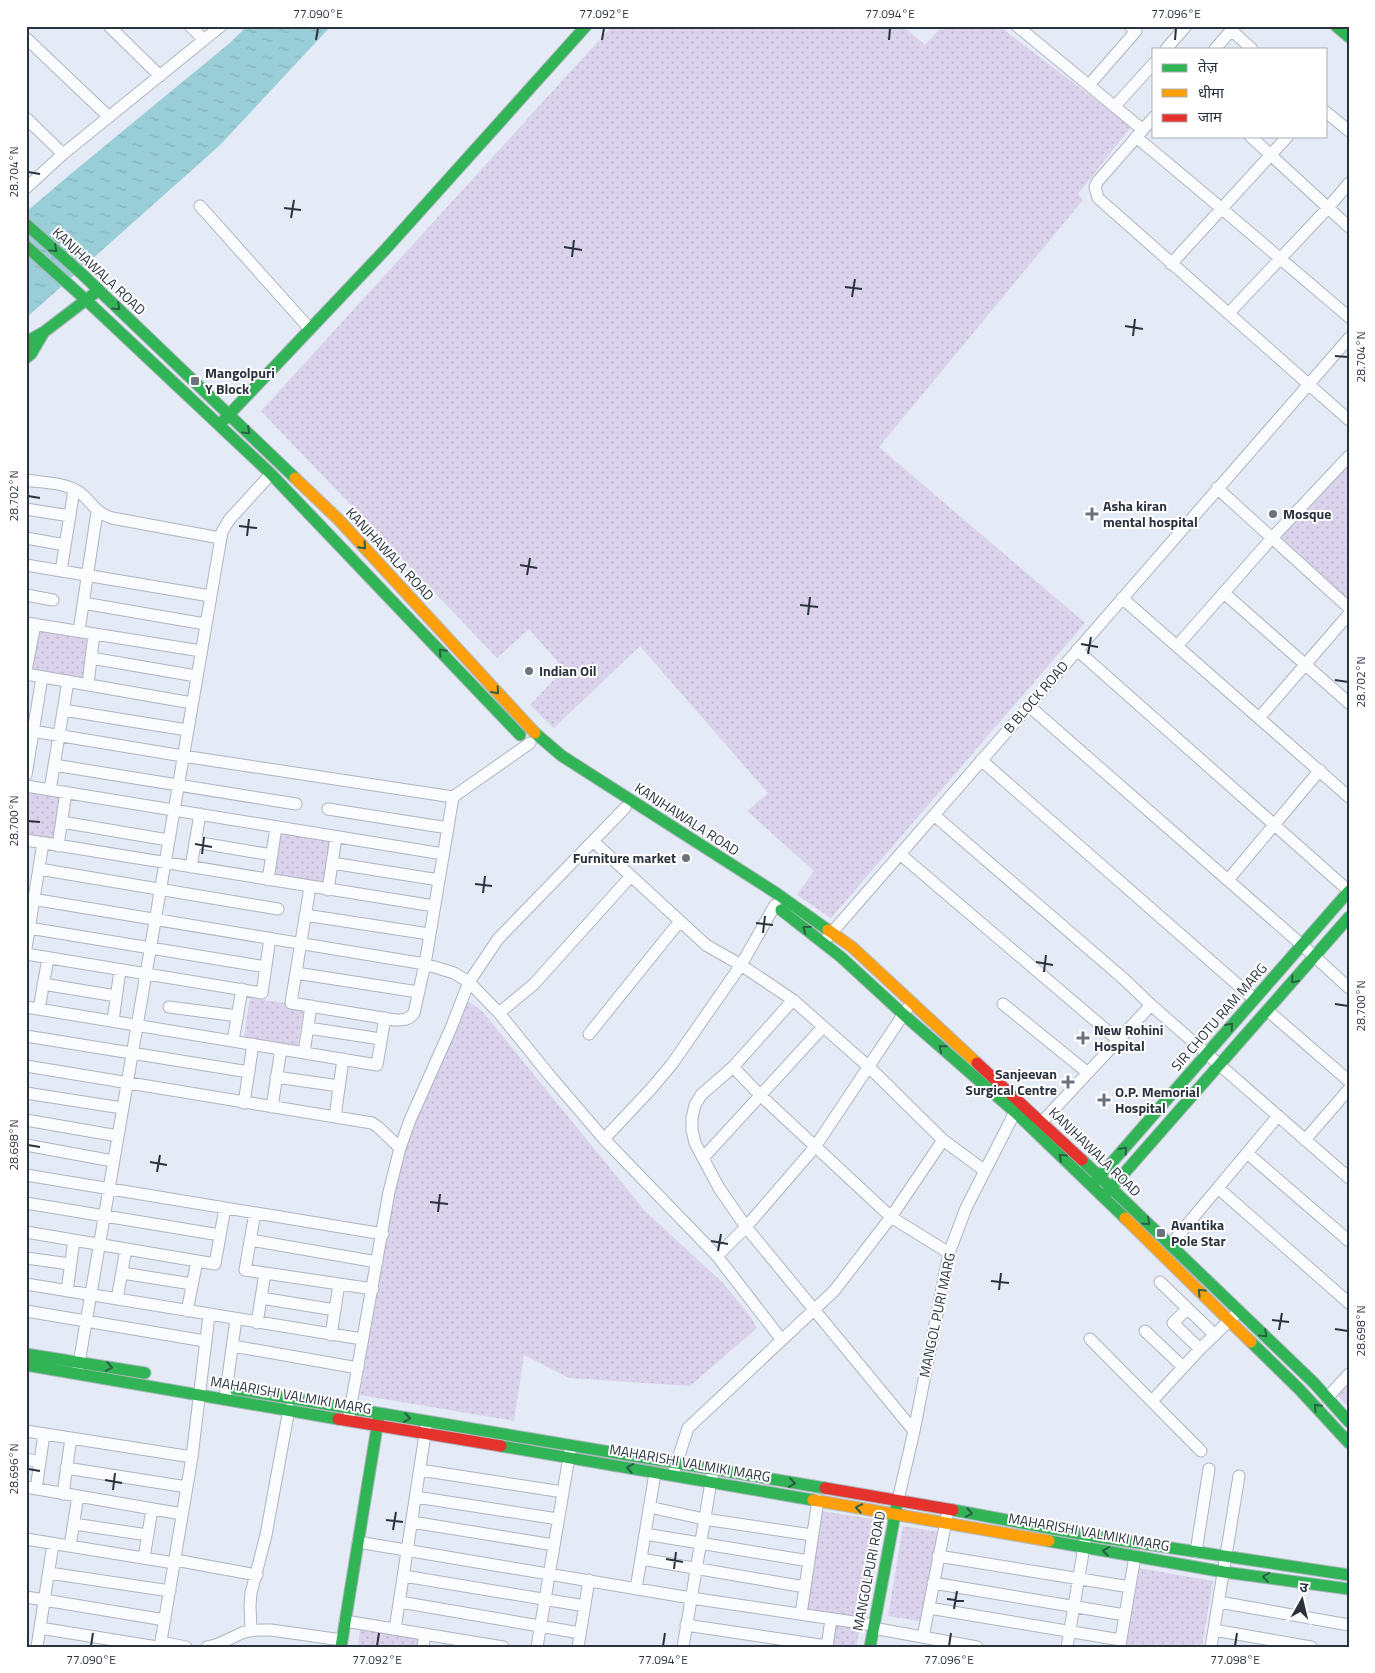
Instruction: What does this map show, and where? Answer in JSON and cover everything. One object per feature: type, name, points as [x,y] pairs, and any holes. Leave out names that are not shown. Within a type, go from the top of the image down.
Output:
[{"type":"street","points":[[108,26],[160,76]]},
{"type":"street","points":[[190,26],[204,40]]},
{"type":"street","points":[[26,188],[63,154],[221,26]]},
{"type":"street","points":[[219,425],[384,251],[586,26]]},
{"type":"street","points":[[1017,26],[1115,106],[1139,133],[1222,208],[1349,317]]},
{"type":"street","points":[[1167,48],[1186,26]]},
{"type":"street","points":[[1336,26],[1349,37]]},
{"type":"street","points":[[1089,85],[1135,28]]},
{"type":"street","points":[[1216,48],[1233,28],[1251,48]]},
{"type":"street","points":[[26,38],[109,117]]},
{"type":"street","points":[[1115,106],[1152,64]]},
{"type":"street","points":[[1328,114],[1349,131]]},
{"type":"street","points":[[26,118],[63,154]]},
{"type":"street","points":[[1152,119],[1095,186],[1098,198],[1349,420]]},
{"type":"street","points":[[1252,138],[1327,209],[1349,227]]},
{"type":"street","points":[[1171,264],[1286,138]]},
{"type":"street","points":[[1228,313],[1327,209],[1349,183]]},
{"type":"street","points":[[200,206],[310,329]]},
{"type":"street","name":"KANJHAWALA ROAD","points":[[26,224],[82,274],[338,519],[528,727],[562,756],[776,893],[852,947],[1042,1122],[1096,1182],[1230,1321],[1318,1408],[1349,1443]]},
{"type":"street","name":"KANJHAWALA ROAD","points":[[26,246],[271,474],[530,743],[556,765],[775,905],[824,943],[1096,1182]]},
{"type":"street","points":[[26,342],[44,332],[98,290]]},
{"type":"street","points":[[26,358],[31,354],[44,332]]},
{"type":"street","name":"B BLOCK ROAD","points":[[824,943],[1349,338]]},
{"type":"street","points":[[1177,646],[1272,538],[1349,456]]},
{"type":"street","points":[[78,1368],[220,538],[229,520],[271,474]]},
{"type":"street","points":[[26,480],[68,486],[86,498],[97,512],[112,518],[220,538]]},
{"type":"street","points":[[1217,488],[1349,608]]},
{"type":"street","points":[[61,571],[74,490]]},
{"type":"street","points":[[26,509],[70,516]]},
{"type":"street","points":[[79,631],[97,512]]},
{"type":"street","points":[[26,538],[65,544]]},
{"type":"street","points":[[26,565],[210,596]]},
{"type":"street","points":[[1224,593],[1349,703]]},
{"type":"street","points":[[26,595],[54,600]]},
{"type":"street","points":[[1122,598],[1349,797]]},
{"type":"street","points":[[83,603],[205,624]]},
{"type":"street","points":[[1259,718],[1349,614]]},
{"type":"street","points":[[192,703],[26,673],[31,623],[201,651]]},
{"type":"street","points":[[88,684],[94,634]]},
{"type":"street","points":[[1077,650],[1349,891]]},
{"type":"street","points":[[91,658],[196,676]]},
{"type":"street","points":[[473,685],[482,676]]},
{"type":"street","points":[[26,775],[32,704],[42,677]]},
{"type":"street","points":[[50,790],[68,681]]},
{"type":"street","points":[[1029,706],[1302,944],[1349,988]]},
{"type":"street","points":[[63,710],[187,730]]},
{"type":"street","points":[[30,731],[453,797],[530,743]]},
{"type":"street","points":[[981,760],[1254,999]]},
{"type":"street","points":[[54,765],[296,804]]},
{"type":"street","points":[[1228,880],[1320,770]]},
{"type":"street","points":[[26,786],[443,854]]},
{"type":"street","points":[[58,846],[66,792]]},
{"type":"street","points":[[310,887],[291,1003],[385,1018],[406,1020],[411,1017],[414,1013],[425,964],[453,797]]},
{"type":"street","points":[[349,1420],[389,1192],[400,1148],[410,1120],[470,982],[498,938],[626,808]]},
{"type":"street","points":[[328,810],[448,828]]},
{"type":"street","points":[[191,868],[200,814]]},
{"type":"street","points":[[934,815],[1125,980],[1206,1054],[1349,1178]]},
{"type":"street","points":[[62,822],[168,840]]},
{"type":"street","points":[[268,880],[276,827]]},
{"type":"street","points":[[328,890],[336,837]]},
{"type":"street","points":[[26,840],[434,906]]},
{"type":"street","points":[[593,840],[706,944],[793,1000],[869,1067],[943,1140],[985,1171]]},
{"type":"street","points":[[195,842],[272,856]]},
{"type":"street","points":[[26,948],[30,899],[39,870],[43,843]]},
{"type":"street","points":[[900,854],[1118,1040]]},
{"type":"street","points":[[332,863],[439,880]]},
{"type":"street","points":[[39,870],[278,909]]},
{"type":"street","points":[[499,1013],[534,984],[631,876]]},
{"type":"street","name":"SIR CHOTU RAM MARG","points":[[1096,1182],[1349,891]]},
{"type":"street","points":[[30,899],[425,964],[443,968],[470,982],[499,1013],[604,1139],[716,1256],[781,1339]]},
{"type":"street","points":[[604,1139],[672,1064],[741,965],[775,905]]},
{"type":"street","points":[[305,915],[429,934]]},
{"type":"street","points":[[1107,1193],[1349,917]]},
{"type":"street","points":[[589,1034],[680,921]]},
{"type":"street","points":[[29,928],[266,967]]},
{"type":"street","points":[[26,954],[262,993],[270,938]]},
{"type":"street","points":[[39,1009],[48,958]]},
{"type":"street","points":[[112,1021],[120,970]]},
{"type":"street","points":[[296,973],[418,992]]},
{"type":"street","points":[[43,984],[116,996]]},
{"type":"street","points":[[234,1041],[242,990]]},
{"type":"street","points":[[793,1000],[733,1067],[701,1095],[695,1105],[692,1118],[695,1143],[720,1188],[746,1227],[914,1432]]},
{"type":"street","points":[[716,1256],[746,1227],[815,1147],[912,1001]]},
{"type":"street","points":[[1003,1004],[1088,1073]]},
{"type":"street","points":[[1042,1122],[1151,1005]]},
{"type":"street","points":[[169,1006],[238,1016]]},
{"type":"street","points":[[304,1053],[311,1006]]},
{"type":"street","points":[[26,1007],[377,1065],[385,1018]]},
{"type":"street","points":[[1267,1010],[1349,1081]]},
{"type":"street","points":[[703,1158],[759,1094],[823,1027]]},
{"type":"street","points":[[308,1028],[382,1039]]},
{"type":"street","points":[[26,1036],[249,1072]]},
{"type":"street","points":[[244,1103],[253,1044]]},
{"type":"street","points":[[272,1107],[281,1049]]},
{"type":"street","points":[[335,1117],[343,1059]]},
{"type":"street","points":[[26,1066],[372,1123],[400,1148]]},
{"type":"street","points":[[733,1067],[759,1094],[891,1217],[948,1253]]},
{"type":"street","points":[[276,1077],[339,1086]]},
{"type":"street","points":[[1305,1140],[1349,1089]]},
{"type":"street","points":[[26,1093],[122,1108]]},
{"type":"street","name":"MANGOL PURI MARG","points":[[898,1500],[914,1432],[948,1253],[966,1208],[1015,1112]]},
{"type":"street","points":[[1171,1244],[1278,1116]]},
{"type":"street","points":[[26,1120],[118,1136]]},
{"type":"street","points":[[674,1470],[688,1428],[834,1291],[891,1217],[943,1140]]},
{"type":"street","points":[[26,1145],[114,1160]]},
{"type":"street","points":[[1247,1153],[1349,1241]]},
{"type":"street","points":[[26,1175],[383,1234]]},
{"type":"street","points":[[1218,1188],[1349,1303]]},
{"type":"street","name":"KANJHAWALA ROAD","points":[[1107,1193],[1171,1244],[1314,1383],[1349,1422]]},
{"type":"street","points":[[26,1203],[220,1235]]},
{"type":"street","points":[[26,1232],[215,1264],[225,1208]]},
{"type":"street","points":[[254,1213],[244,1270],[373,1290]]},
{"type":"street","points":[[66,1291],[74,1240]]},
{"type":"street","points":[[250,1240],[377,1262]]},
{"type":"street","points":[[117,1299],[126,1249]]},
{"type":"street","points":[[26,1258],[70,1264]]},
{"type":"street","points":[[187,1311],[197,1261]]},
{"type":"street","points":[[122,1273],[192,1284]]},
{"type":"street","points":[[257,1323],[265,1273]]},
{"type":"street","points":[[1160,1282],[1215,1335]]},
{"type":"street","points":[[26,1284],[362,1339]]},
{"type":"street","points":[[331,1335],[339,1284]]},
{"type":"street","points":[[261,1298],[335,1310]]},
{"type":"street","points":[[1187,1309],[1174,1322],[1200,1349]]},
{"type":"street","points":[[26,1311],[205,1342]]},
{"type":"street","points":[[1152,1400],[1200,1349],[1240,1311]]},
{"type":"street","points":[[209,1315],[205,1342],[210,1388]]},
{"type":"street","points":[[159,1645],[170,1592],[192,1457],[210,1388],[233,1346],[236,1319]]},
{"type":"street","points":[[1145,1331],[1183,1367]]},
{"type":"street","points":[[1090,1339],[1201,1451]]},
{"type":"street","points":[[233,1346],[358,1368]]},
{"type":"street","name":"MAHARISHI VALMIKI MARG","points":[[26,1354],[78,1368],[351,1408],[571,1446],[674,1470],[710,1482],[1224,1572],[1349,1589]]},
{"type":"street","name":"MAHARISHI VALMIKI MARG","points":[[26,1365],[154,1375]]},
{"type":"street","points":[[1327,1398],[1349,1374]]},
{"type":"street","name":"MAHARISHI VALMIKI MARG","points":[[210,1388],[289,1409],[655,1473],[674,1470],[712,1470],[898,1500],[1086,1535],[1349,1575]]},
{"type":"street","points":[[251,1631],[250,1604],[266,1535],[289,1409]]},
{"type":"street","points":[[208,1647],[251,1631],[271,1630],[341,1644],[379,1413]]},
{"type":"street","points":[[395,1629],[427,1421]]},
{"type":"street","points":[[26,1431],[192,1457]]},
{"type":"street","points":[[44,1434],[40,1462],[31,1488],[182,1514]]},
{"type":"street","points":[[63,1494],[71,1438]]},
{"type":"street","points":[[537,1647],[571,1446]]},
{"type":"street","points":[[26,1460],[40,1462]]},
{"type":"street","points":[[66,1468],[187,1487]]},
{"type":"street","points":[[1196,1552],[1209,1469]]},
{"type":"street","points":[[420,1470],[563,1492]]},
{"type":"street","points":[[683,1647],[712,1470]]},
{"type":"street","points":[[636,1589],[655,1473]]},
{"type":"street","points":[[1211,1647],[1239,1476]]},
{"type":"street","points":[[70,1546],[78,1496]]},
{"type":"street","points":[[416,1497],[558,1519]]},
{"type":"street","points":[[801,1614],[818,1500]]},
{"type":"street","name":"MANGOLPURI ROAD","points":[[870,1647],[898,1500]]},
{"type":"street","points":[[650,1508],[704,1519],[812,1535]]},
{"type":"street","points":[[144,1558],[152,1509]]},
{"type":"street","points":[[923,1637],[938,1556],[949,1510]]},
{"type":"street","points":[[412,1522],[554,1545]]},
{"type":"street","points":[[74,1524],[148,1535]]},
{"type":"street","points":[[645,1534],[809,1561]]},
{"type":"street","points":[[1067,1647],[1086,1535]]},
{"type":"street","points":[[26,1540],[175,1561],[257,1575]]},
{"type":"street","points":[[358,1542],[691,1598],[874,1626],[954,1645],[977,1647]]},
{"type":"street","points":[[37,1647],[53,1544]]},
{"type":"street","points":[[1169,1562],[1171,1548]]},
{"type":"street","points":[[938,1556],[1130,1588]]},
{"type":"street","points":[[929,1608],[1070,1632],[1121,1643],[1135,1556]]},
{"type":"street","points":[[641,1559],[805,1587]]},
{"type":"street","points":[[49,1573],[170,1592]]},
{"type":"street","points":[[404,1576],[585,1606]]},
{"type":"street","points":[[578,1647],[590,1580]]},
{"type":"street","points":[[933,1583],[1125,1615]]},
{"type":"street","points":[[26,1598],[165,1620]]},
{"type":"street","points":[[400,1602],[580,1633]]},
{"type":"street","points":[[1219,1602],[1349,1625]]},
{"type":"street","points":[[686,1625],[827,1646],[831,1619]]},
{"type":"street","points":[[345,1621],[503,1647]]},
{"type":"street","points":[[40,1628],[159,1645],[186,1647]]},
{"type":"street","points":[[1214,1630],[1311,1647]]},
{"type":"street","points":[[423,1647],[425,1634]]},
{"type":"shaded area","points":[[612,26],[903,26],[925,45],[942,26],[999,26],[1131,127],[1078,194],[1083,200],[879,447],[1085,623],[831,918],[797,895],[814,871],[747,811],[768,793],[640,646],[554,728],[530,705],[564,669],[529,629],[497,658],[261,411]]},
{"type":"shaded area","points":[[1349,456],[1349,602],[1272,538]]},
{"type":"shaded area","points":[[36,627],[90,636],[83,680],[29,671]]},
{"type":"shaded area","points":[[26,791],[63,797],[56,841],[26,836]]},
{"type":"shaded area","points":[[279,832],[333,841],[325,885],[272,876]]},
{"type":"shaded area","points":[[250,998],[304,1006],[297,1051],[243,1042]]},
{"type":"shaded area","points":[[465,999],[482,1011],[645,1211],[723,1283],[750,1316],[757,1328],[690,1386],[569,1378],[524,1355],[514,1421],[360,1395],[399,1159]]},
{"type":"shaded area","points":[[1349,1384],[1349,1408],[1338,1396]]},
{"type":"shaded area","points":[[821,1511],[879,1520],[862,1621],[804,1612]]},
{"type":"shaded area","points":[[903,1526],[939,1532],[924,1622],[888,1616]]},
{"type":"shaded area","points":[[1139,1568],[1213,1581],[1202,1647],[1126,1647]]},
{"type":"shaded area","points":[[834,1623],[860,1627],[856,1647],[830,1647]]},
{"type":"shaded area","points":[[360,1630],[419,1638],[418,1647],[358,1647]]},
{"type":"water","points":[[247,26],[331,26],[220,145],[26,318],[26,212],[231,42]]},
{"type":"traffic: fast","points":[[222,422],[384,251],[586,26]]},
{"type":"traffic: fast","points":[[1336,26],[1349,37]]},
{"type":"traffic: fast","points":[[26,224],[82,274],[295,478]]},
{"type":"traffic: fast","points":[[26,246],[271,474],[520,735]]},
{"type":"traffic: fast","points":[[26,342],[44,332],[95,293]]},
{"type":"traffic: fast","points":[[26,358],[31,354],[44,332]]},
{"type":"traffic: fast","points":[[535,733],[562,756],[776,893],[828,930]]},
{"type":"traffic: fast","points":[[1093,1184],[1349,891]]},
{"type":"traffic: fast","points":[[781,910],[841,957],[1015,1112],[1125,1218]]},
{"type":"traffic: fast","points":[[1105,1195],[1349,917]]},
{"type":"traffic: fast","points":[[1082,1160],[1314,1383],[1349,1422]]},
{"type":"traffic: fast","points":[[1251,1342],[1299,1389],[1349,1443]]},
{"type":"traffic: fast","points":[[26,1354],[145,1373]]},
{"type":"traffic: fast","points":[[26,1365],[338,1419]]},
{"type":"traffic: fast","points":[[235,1389],[825,1488]]},
{"type":"traffic: fast","points":[[341,1647],[379,1415]]},
{"type":"traffic: fast","points":[[501,1446],[813,1500]]},
{"type":"traffic: fast","points":[[870,1647],[897,1504]]},
{"type":"traffic: fast","points":[[953,1510],[1086,1535],[1349,1575]]},
{"type":"traffic: fast","points":[[1049,1541],[1224,1572],[1349,1589]]},
{"type":"traffic: slow","points":[[295,478],[338,519],[535,733]]},
{"type":"traffic: slow","points":[[828,930],[852,947],[977,1063]]},
{"type":"traffic: slow","points":[[1125,1218],[1251,1342]]},
{"type":"traffic: slow","points":[[813,1500],[1049,1541]]},
{"type":"traffic: jam","points":[[977,1063],[1082,1160]]},
{"type":"traffic: jam","points":[[338,1419],[501,1446]]},
{"type":"traffic: jam","points":[[825,1488],[953,1510]]},
{"type":"place","name":"Mangolpuri Y Block","points":[[195,381]]},
{"type":"place","name":"Asha kiran mental hospital","points":[[1092,514]]},
{"type":"place","name":"Mosque","points":[[1273,514]]},
{"type":"place","name":"Indian Oil","points":[[529,671]]},
{"type":"place","name":"Furniture market","points":[[686,858]]},
{"type":"place","name":"New Rohini Hospital","points":[[1083,1038]]},
{"type":"place","name":"Sanjeevan Surgical Centre","points":[[1068,1082]]},
{"type":"place","name":"O.P. Memorial Hospital","points":[[1104,1100]]},
{"type":"place","name":"Avantika Pole Star","points":[[1161,1233]]}]
